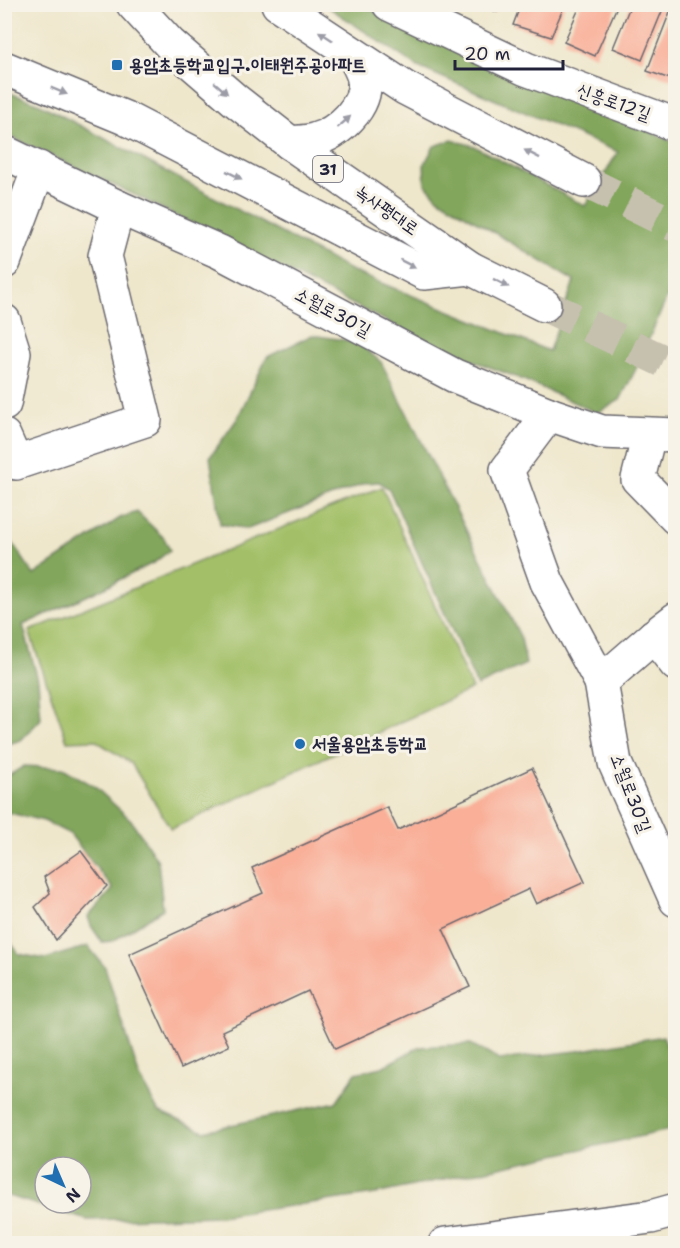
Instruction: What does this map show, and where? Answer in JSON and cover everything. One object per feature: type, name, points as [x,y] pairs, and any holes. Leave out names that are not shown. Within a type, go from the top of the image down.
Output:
[{"type":"street","name":"녹사평대로","points":[[133,4],[178,51],[235,100],[290,142],[470,267],[544,305]]},
{"type":"street","points":[[278,4],[405,88],[584,181]]},
{"type":"street","name":"신흥로12길","points":[[389,4],[526,69],[675,125]]},
{"type":"street","points":[[290,142],[314,140],[334,131],[351,116],[363,97],[364,78],[353,54]]},
{"type":"street","points":[[4,68],[124,118],[424,273],[470,267]]},
{"type":"street","name":"소월로30길","points":[[4,152],[118,207],[220,252],[455,376],[549,414],[602,432],[662,435],[638,479],[675,518]]},
{"type":"street","points":[[4,262],[39,168]]},
{"type":"street","points":[[4,436],[16,463],[145,420],[105,256],[118,207]]},
{"type":"street","points":[[4,321],[14,353],[4,404]]},
{"type":"street","name":"소월로30길","points":[[549,414],[507,470],[547,582],[601,682],[615,763],[675,900]]},
{"type":"street","points":[[601,682],[665,628],[675,664]]},
{"type":"street","points":[[446,1244],[651,1216],[675,1209]]},
{"type":"green space","points":[[325,5],[362,5],[388,19],[675,143],[675,279],[620,400],[597,413],[524,380],[442,349],[143,199],[5,134],[5,91],[40,104],[354,272],[549,351],[574,281],[439,199],[425,184],[424,165],[434,146],[452,140],[474,146],[585,206],[618,152],[418,67]]},
{"type":"green space","points":[[312,335],[357,342],[381,362],[521,638],[526,664],[477,686],[389,489],[379,482],[366,483],[248,529],[220,524],[210,457],[237,419],[267,357]]},
{"type":"green space","points":[[382,487],[472,689],[171,829],[131,763],[95,740],[67,741],[29,631]]},
{"type":"green space","points":[[137,512],[164,538],[170,550],[155,562],[23,625],[38,680],[41,719],[21,740],[5,745],[5,532],[34,575],[120,518]]},
{"type":"green space","points":[[24,766],[63,768],[94,786],[131,820],[158,861],[163,909],[113,941],[102,942],[88,917],[113,889],[70,834],[44,821],[5,812],[5,778]]},
{"type":"green space","points":[[5,935],[19,954],[45,959],[88,946],[105,967],[139,1075],[158,1111],[204,1131],[336,1102],[356,1073],[382,1067],[419,1047],[471,1044],[499,1060],[577,1051],[663,1036],[668,1048],[675,1047],[675,1129],[376,1194],[220,1216],[87,1220],[71,1215],[93,1215],[93,1155],[33,1155],[33,1204],[5,1195]]},
{"type":"building","points":[[477,4],[500,4],[497,12]]},
{"type":"building","points":[[521,4],[565,4],[551,37],[513,25]]},
{"type":"building","points":[[581,4],[618,4],[595,56],[564,42]]},
{"type":"building","points":[[631,4],[665,4],[642,60],[613,48]]},
{"type":"building","points":[[673,4],[676,4],[676,81],[647,71]]},
{"type":"building","points":[[532,768],[585,882],[536,904],[529,889],[443,929],[470,987],[335,1049],[308,991],[222,1031],[229,1046],[181,1068],[129,954],[263,893],[252,868],[387,807],[398,830]]},
{"type":"building","points":[[81,851],[107,886],[56,940],[35,907],[50,893],[44,877]]},
{"type":"tunnel","points":[[584,181],[676,226]]},
{"type":"tunnel","points":[[544,305],[676,367]]},
{"type":"place","name":"용암초등학교입구.이태원주공아파트","points":[[117,65]]},
{"type":"place","name":"서울용암초등학교","points":[[300,744]]}]
